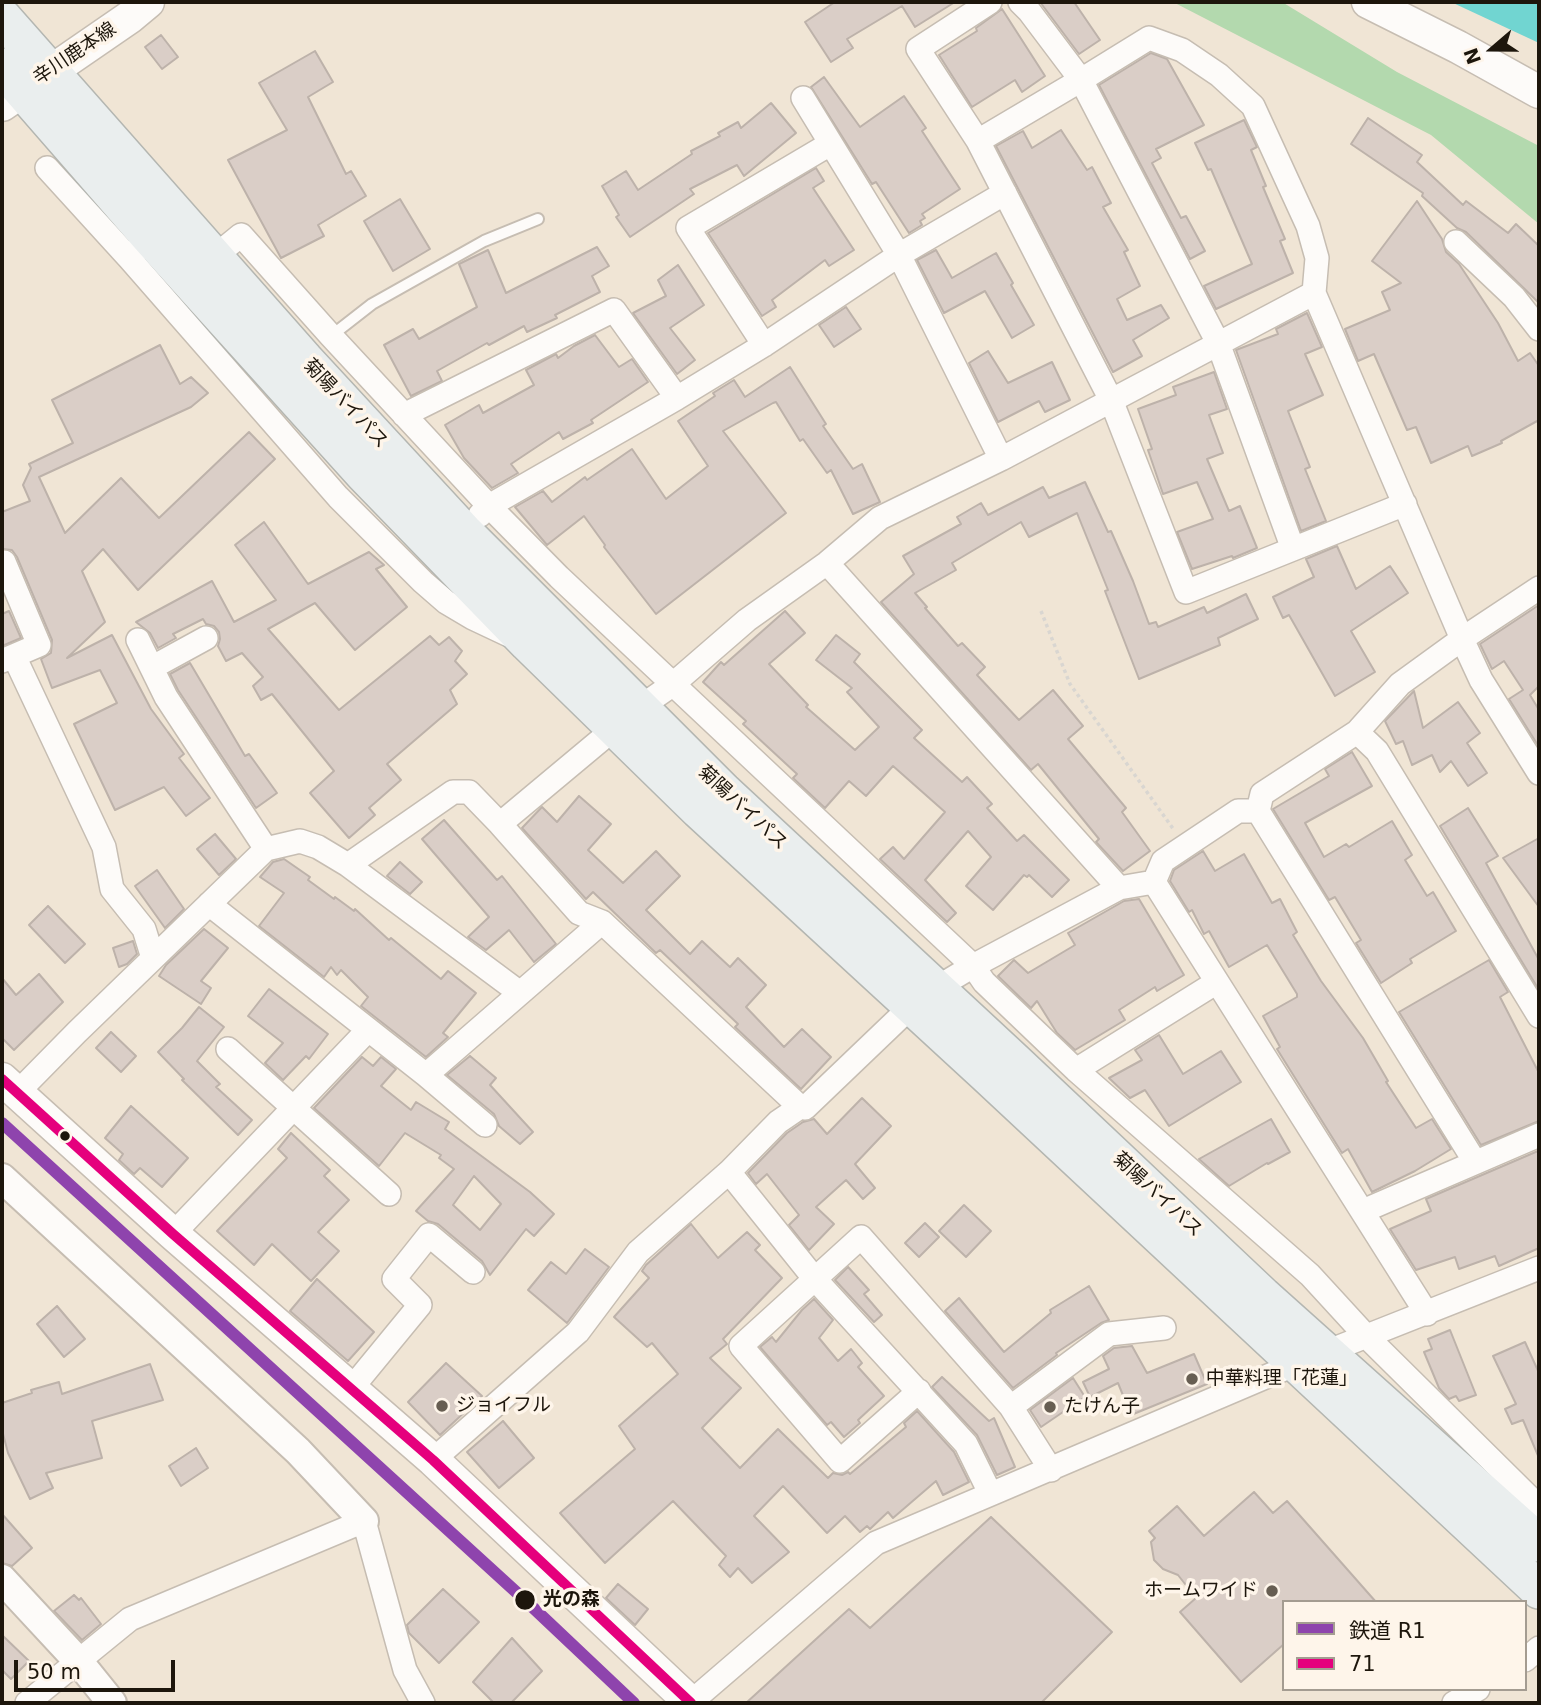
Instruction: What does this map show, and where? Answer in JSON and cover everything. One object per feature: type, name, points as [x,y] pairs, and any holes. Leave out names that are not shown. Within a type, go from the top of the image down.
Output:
[{"type":"highway","name":"菊陽バイパス","points":[[2,18],[19,84],[140,248],[351,485],[528,643],[627,717]]},
{"type":"highway","name":"菊陽バイパス","points":[[19,84],[214,257],[464,532],[627,717],[699,810],[924,997],[1312,1358],[1539,1543]]},
{"type":"highway","name":"菊陽バイパス","points":[[1312,1358],[1418,1478],[1539,1590]]},
{"type":"highway","points":[[1418,1478],[1539,1612]]},
{"type":"main road","name":"辛川鹿本線","points":[[19,84],[130,17],[148,2]]},
{"type":"main road","points":[[1368,2],[1539,92]]},
{"type":"main road","points":[[9,1086],[173,1234],[433,1460],[691,1703]]},
{"type":"street","points":[[990,2],[918,49],[978,141],[1111,400],[1186,592],[1405,504]]},
{"type":"street","points":[[1020,2],[1081,80],[1218,343],[1293,549]]},
{"type":"street","points":[[978,141],[1149,38],[1182,50],[1219,75],[1253,106],[1308,226],[1317,258],[1314,293],[1462,639],[1480,680],[1539,773]]},
{"type":"street","points":[[803,98],[899,255],[1002,459]]},
{"type":"street","points":[[764,345],[688,228],[830,144]]},
{"type":"street","points":[[47,168],[140,248]]},
{"type":"street","points":[[464,532],[489,506],[677,398],[764,345],[899,255],[1005,193]]},
{"type":"street","points":[[214,257],[241,235],[404,415],[559,577],[973,965],[984,982],[1076,1070],[1310,1275],[1366,1336],[1539,1507]]},
{"type":"street","points":[[1456,242],[1514,297],[1539,329]]},
{"type":"street","points":[[500,824],[627,717],[672,685],[747,620],[827,563],[880,518],[1002,459],[1314,293]]},
{"type":"street","points":[[404,415],[614,310],[677,398]]},
{"type":"street","points":[[2,563],[4,562],[39,645],[8,658],[104,847],[112,889],[144,929],[153,958]]},
{"type":"street","points":[[827,563],[1119,888]]},
{"type":"street","points":[[1475,1162],[1258,811],[1262,794],[1357,732],[1400,684],[1539,588]]},
{"type":"street","points":[[153,667],[206,638]]},
{"type":"street","points":[[138,640],[166,697],[266,849]]},
{"type":"street","points":[[1357,732],[1377,751],[1539,1016]]},
{"type":"street","points":[[348,865],[453,793],[468,792],[579,913],[602,922],[800,1107]]},
{"type":"street","points":[[1154,882],[1163,861],[1238,811],[1258,811]]},
{"type":"street","points":[[9,1086],[153,958],[266,849],[300,842],[318,847],[348,865],[520,993]]},
{"type":"street","points":[[433,1460],[578,1332],[638,1252],[729,1172],[778,1122],[800,1107],[805,1108],[924,997],[973,965],[1119,888],[1154,882]]},
{"type":"street","points":[[1154,882],[1427,1314]]},
{"type":"street","points":[[209,904],[426,1075],[485,1125]]},
{"type":"street","points":[[426,1075],[602,922]]},
{"type":"street","points":[[1076,1070],[1217,982]]},
{"type":"street","points":[[173,1234],[368,1030]]},
{"type":"street","points":[[228,1049],[389,1194]]},
{"type":"street","points":[[1363,1211],[1539,1135]]},
{"type":"street","points":[[729,1172],[814,1278],[966,1444],[990,1493]]},
{"type":"street","points":[[2,1178],[298,1451],[364,1521],[405,1670],[423,1703]]},
{"type":"street","points":[[351,1389],[420,1305],[394,1279],[429,1235],[473,1272]]},
{"type":"street","points":[[919,1391],[840,1461],[741,1346],[861,1237],[1011,1407],[1051,1470]]},
{"type":"street","points":[[691,1703],[876,1543],[1312,1358],[1539,1268]]},
{"type":"street","points":[[1011,1407],[1109,1334],[1164,1328]]},
{"type":"street","points":[[27,1703],[130,1619],[364,1521]]},
{"type":"street","points":[[2,1579],[79,1661],[112,1703]]},
{"type":"street","points":[[1454,1703],[1475,1691]]},
{"type":"lane","points":[[331,336],[372,304],[461,253],[538,219]]},
{"type":"path","points":[[1041,611],[1070,684],[1185,846]]},
{"type":"green space","points":[[1173,2],[1282,2],[1397,72],[1539,146],[1539,224],[1431,135]]},
{"type":"water","points":[[1451,2],[1539,2],[1539,43]]},
{"type":"building","points":[[835,2],[955,2],[915,27],[902,6],[847,39],[853,48],[831,62],[805,22]]},
{"type":"building","points":[[1040,2],[1074,2],[1100,40],[1079,54]]},
{"type":"building","points":[[1002,9],[1045,76],[1022,92],[1015,80],[972,107],[939,55],[977,31],[976,28]]},
{"type":"building","points":[[161,35],[178,57],[162,69],[145,47]]},
{"type":"building","points":[[315,51],[333,82],[308,97],[346,174],[351,171],[366,196],[318,225],[324,236],[281,258],[228,160],[287,130],[259,83]]},
{"type":"building","points":[[1151,53],[1167,59],[1204,125],[1156,149],[1161,158],[1152,163],[1181,218],[1186,216],[1205,251],[1190,259],[1099,85]]},
{"type":"building","points":[[824,77],[860,127],[904,96],[926,128],[922,131],[960,189],[922,214],[925,218],[920,221],[922,225],[909,233],[876,182],[872,184],[811,87]]},
{"type":"building","points":[[771,103],[796,133],[744,176],[737,165],[690,189],[694,194],[630,237],[616,217],[619,215],[602,186],[626,171],[638,190],[692,154],[691,151],[720,136],[718,133],[738,122],[741,128]]},
{"type":"building","points":[[1368,118],[1422,155],[1417,162],[1463,205],[1466,201],[1508,233],[1516,224],[1539,246],[1539,303],[1466,232],[1457,228],[1422,196],[1423,193],[1351,144]]},
{"type":"building","points":[[1244,120],[1257,147],[1251,150],[1285,239],[1280,241],[1293,273],[1216,309],[1204,286],[1252,264],[1211,169],[1208,170],[1195,143]]},
{"type":"building","points":[[1061,130],[1087,170],[1092,167],[1111,203],[1103,207],[1128,250],[1124,252],[1140,286],[1117,299],[1127,320],[1161,305],[1169,318],[1133,340],[1142,356],[1113,372],[996,146],[1023,131],[1032,148]]},
{"type":"building","points":[[816,168],[824,181],[813,188],[854,250],[829,266],[825,260],[772,300],[776,307],[762,316],[708,233]]},
{"type":"building","points":[[400,199],[430,249],[393,271],[364,221]]},
{"type":"building","points":[[1417,201],[1442,239],[1446,252],[1459,264],[1498,323],[1518,361],[1530,353],[1539,366],[1539,420],[1501,441],[1502,443],[1472,456],[1468,446],[1431,463],[1416,427],[1407,430],[1374,354],[1358,361],[1345,329],[1390,310],[1382,292],[1401,283],[1372,261]]},
{"type":"building","points":[[597,247],[609,266],[592,276],[600,292],[555,315],[557,318],[527,332],[524,326],[489,345],[487,343],[437,371],[442,381],[411,396],[384,345],[413,329],[419,339],[477,307],[459,264],[488,250],[506,293]]},
{"type":"building","points":[[936,250],[952,278],[996,253],[1034,325],[1012,338],[985,291],[944,313],[917,260]]},
{"type":"building","points":[[678,265],[704,305],[670,328],[695,360],[677,374],[633,313],[666,296],[658,280]]},
{"type":"building","points":[[846,307],[861,329],[834,347],[819,325]]},
{"type":"building","points":[[1307,313],[1322,347],[1305,354],[1323,395],[1288,411],[1310,467],[1305,469],[1326,521],[1301,531],[1236,350],[1278,334],[1276,329]]},
{"type":"building","points":[[595,335],[619,367],[632,359],[648,382],[591,420],[593,423],[563,439],[559,432],[511,464],[518,473],[492,488],[464,458],[445,425],[479,405],[483,413],[534,385],[526,370],[556,354],[558,358]]},
{"type":"building","points":[[160,345],[180,384],[191,377],[208,393],[191,407],[39,477],[65,533],[121,478],[159,518],[249,432],[275,459],[138,590],[103,549],[82,571],[105,622],[67,658],[112,635],[151,709],[184,754],[179,758],[210,798],[186,816],[164,787],[115,810],[74,724],[117,703],[100,670],[52,688],[41,659],[51,653],[52,640],[17,557],[12,550],[2,549],[2,512],[30,501],[23,485],[31,468],[29,464],[73,443],[52,400]]},
{"type":"building","points":[[988,351],[1008,383],[1052,362],[1070,400],[1045,412],[1039,401],[998,422],[969,363]]},
{"type":"building","points":[[790,367],[826,424],[823,426],[853,469],[862,464],[880,502],[853,514],[831,470],[827,473],[803,439],[800,441],[776,402],[773,403],[723,431],[786,513],[656,614],[604,547],[584,516],[547,545],[515,507],[543,491],[552,502],[585,477],[587,480],[632,449],[666,499],[708,466],[678,421],[734,380],[745,397]]},
{"type":"building","points":[[1214,372],[1227,409],[1209,415],[1223,453],[1207,459],[1229,511],[1240,506],[1257,548],[1233,558],[1232,556],[1192,569],[1177,532],[1213,519],[1197,482],[1163,494],[1148,450],[1152,449],[1138,409],[1176,395],[1173,387]]},
{"type":"building","points":[[1085,482],[1108,532],[1111,531],[1149,624],[1156,622],[1158,627],[1204,607],[1207,613],[1246,594],[1258,619],[1218,638],[1220,645],[1139,679],[1077,513],[1029,537],[1021,522],[952,563],[956,570],[915,593],[958,646],[962,643],[985,667],[977,675],[1019,720],[1053,690],[1083,726],[1068,739],[1126,808],[1122,812],[1150,851],[1123,871],[1096,842],[1099,839],[1038,764],[1031,770],[881,602],[914,574],[903,556],[961,524],[957,517],[981,503],[988,515],[1043,487],[1049,498]]},
{"type":"building","points":[[264,522],[308,584],[369,552],[384,565],[376,569],[407,607],[355,650],[315,603],[268,629],[339,710],[430,636],[439,645],[449,637],[462,651],[455,661],[467,674],[450,690],[457,704],[387,764],[401,780],[369,808],[375,815],[349,838],[310,793],[334,771],[272,694],[261,700],[253,686],[263,677],[242,653],[226,661],[218,646],[219,632],[203,619],[173,634],[176,638],[158,648],[150,633],[136,622],[212,581],[234,622],[276,600],[235,545]]},
{"type":"building","points":[[1337,546],[1356,589],[1390,566],[1408,593],[1351,631],[1375,672],[1335,696],[1289,615],[1283,618],[1273,597],[1314,577],[1306,559]]},
{"type":"building","points":[[1539,605],[1539,686],[1530,695],[1539,710],[1539,747],[1509,699],[1523,690],[1504,661],[1492,669],[1480,644]]},
{"type":"building","points":[[9,611],[21,638],[2,646],[2,614]]},
{"type":"building","points":[[785,611],[805,633],[769,664],[808,705],[806,707],[855,750],[879,727],[847,692],[852,688],[816,660],[836,635],[860,654],[854,662],[922,730],[914,738],[962,782],[967,777],[992,804],[987,808],[1017,841],[1024,835],[1069,880],[1052,897],[1029,875],[1024,875],[993,910],[966,886],[991,857],[968,831],[925,880],[956,913],[947,922],[880,859],[893,847],[904,859],[945,812],[893,766],[866,796],[849,781],[825,808],[793,778],[797,774],[743,724],[746,721],[703,682],[721,662],[724,665]]},
{"type":"building","points":[[190,663],[245,756],[249,754],[277,793],[256,808],[170,674]]},
{"type":"building","points":[[1414,691],[1423,728],[1458,702],[1480,733],[1467,743],[1487,773],[1468,786],[1451,761],[1440,772],[1432,755],[1412,765],[1403,741],[1396,744],[1385,721]]},
{"type":"building","points":[[1352,752],[1372,786],[1305,823],[1324,857],[1346,844],[1349,847],[1392,821],[1412,855],[1405,860],[1427,896],[1433,892],[1456,931],[1410,959],[1412,963],[1381,983],[1356,943],[1361,940],[1335,897],[1329,900],[1273,809],[1329,776],[1325,769]]},
{"type":"building","points":[[579,796],[611,824],[588,850],[623,883],[656,851],[680,876],[646,910],[690,954],[702,941],[730,967],[738,958],[766,985],[746,1007],[784,1047],[802,1029],[831,1057],[801,1089],[735,1027],[738,1024],[660,950],[656,953],[593,892],[586,899],[522,828],[542,807],[557,822]]},
{"type":"building","points":[[1468,808],[1498,856],[1486,863],[1539,960],[1539,990],[1440,826]]},
{"type":"building","points":[[444,820],[497,880],[502,876],[556,944],[534,962],[509,930],[486,950],[468,937],[489,917],[422,839]]},
{"type":"building","points":[[215,834],[236,859],[219,875],[197,849]]},
{"type":"building","points":[[1539,838],[1539,907],[1503,858]]},
{"type":"building","points":[[1203,851],[1215,871],[1244,854],[1272,903],[1280,899],[1297,932],[1293,935],[1321,981],[1363,1038],[1388,1081],[1386,1082],[1416,1128],[1432,1119],[1451,1149],[1415,1171],[1372,1192],[1348,1149],[1342,1153],[1277,1049],[1280,1047],[1263,1016],[1297,997],[1297,994],[1267,945],[1229,967],[1209,931],[1204,934],[1192,910],[1189,912],[1170,881],[1174,870]]},
{"type":"building","points":[[284,859],[310,877],[308,880],[334,899],[335,897],[354,911],[355,909],[389,940],[391,938],[441,979],[448,971],[476,993],[443,1033],[448,1037],[426,1057],[361,1006],[368,997],[341,970],[337,975],[331,967],[324,977],[259,926],[284,893],[260,877],[273,862]]},
{"type":"building","points":[[400,862],[422,882],[410,894],[387,876]]},
{"type":"building","points":[[157,870],[184,909],[165,928],[135,886]]},
{"type":"building","points":[[1139,899],[1184,975],[1157,991],[1155,987],[1119,1010],[1125,1020],[1075,1050],[1057,1033],[1037,1001],[1031,1008],[998,976],[1014,960],[1028,973],[1075,945],[1068,933],[1124,901]]},
{"type":"building","points":[[48,906],[85,944],[65,963],[29,925]]},
{"type":"building","points":[[204,929],[228,948],[201,981],[211,988],[201,1004],[159,976],[166,965]]},
{"type":"building","points":[[133,941],[137,954],[127,964],[119,967],[113,948]]},
{"type":"building","points":[[1489,960],[1508,992],[1500,997],[1539,1073],[1539,1121],[1481,1145],[1399,1012]]},
{"type":"building","points":[[39,974],[63,1002],[14,1050],[2,1038],[2,978],[16,995]]},
{"type":"building","points":[[269,989],[328,1034],[309,1059],[306,1056],[283,1080],[265,1063],[283,1043],[248,1016]]},
{"type":"building","points":[[199,1007],[224,1027],[197,1061],[220,1084],[216,1087],[252,1120],[238,1135],[182,1080],[184,1079],[158,1052]]},
{"type":"building","points":[[111,1032],[136,1056],[121,1072],[96,1048]]},
{"type":"building","points":[[1159,1035],[1183,1074],[1221,1051],[1241,1082],[1169,1126],[1145,1090],[1130,1098],[1109,1078],[1142,1060],[1135,1050]]},
{"type":"building","points":[[470,1056],[496,1078],[490,1085],[533,1132],[520,1144],[499,1126],[494,1114],[447,1075]]},
{"type":"building","points":[[362,1057],[373,1066],[381,1057],[396,1069],[381,1086],[411,1110],[416,1102],[449,1122],[445,1129],[530,1192],[554,1214],[534,1236],[526,1229],[490,1275],[482,1261],[438,1224],[428,1221],[416,1211],[454,1169],[439,1158],[441,1155],[405,1133],[379,1166],[314,1108]],"holes":[[[474,1176],[501,1204],[480,1230],[453,1205]]]},
{"type":"building","points":[[862,1098],[891,1126],[855,1164],[875,1188],[863,1199],[846,1180],[816,1207],[834,1224],[809,1250],[789,1225],[799,1215],[767,1174],[756,1184],[748,1173],[787,1133],[803,1122],[814,1119],[827,1134]]},
{"type":"building","points":[[131,1106],[188,1158],[162,1187],[140,1168],[134,1174],[119,1160],[123,1154],[105,1138]]},
{"type":"building","points":[[1271,1119],[1290,1152],[1229,1186],[1199,1159]]},
{"type":"building","points":[[291,1133],[330,1170],[324,1176],[349,1200],[318,1232],[339,1251],[311,1281],[272,1244],[254,1265],[217,1231],[287,1158],[278,1149]]},
{"type":"building","points":[[1538,1151],[1539,1248],[1499,1266],[1495,1256],[1459,1269],[1455,1257],[1416,1270],[1390,1229],[1431,1211],[1426,1199]]},
{"type":"building","points":[[964,1205],[991,1231],[966,1257],[939,1231]]},
{"type":"building","points":[[925,1223],[939,1237],[919,1257],[905,1243]]},
{"type":"building","points":[[691,1224],[718,1258],[747,1232],[760,1245],[755,1250],[782,1278],[723,1339],[727,1344],[710,1358],[741,1388],[702,1428],[740,1468],[778,1429],[828,1478],[833,1473],[850,1474],[906,1427],[904,1423],[917,1411],[954,1452],[969,1482],[943,1495],[936,1481],[893,1518],[888,1512],[870,1529],[867,1526],[860,1532],[845,1516],[827,1533],[783,1486],[754,1516],[789,1552],[752,1583],[738,1568],[730,1577],[719,1565],[726,1556],[673,1501],[605,1563],[560,1513],[635,1449],[619,1426],[678,1374],[652,1343],[647,1347],[614,1317],[649,1278],[642,1271],[646,1265]]},
{"type":"building","points":[[585,1249],[609,1267],[567,1323],[528,1290],[551,1262],[566,1274]]},
{"type":"building","points":[[848,1267],[869,1290],[864,1294],[882,1315],[874,1322],[835,1280]]},
{"type":"building","points":[[317,1279],[374,1332],[348,1361],[290,1311]]},
{"type":"building","points":[[1089,1286],[1109,1320],[1056,1353],[1057,1355],[1013,1388],[945,1311],[959,1298],[1004,1352],[1051,1313],[1050,1310]]},
{"type":"building","points":[[814,1299],[833,1320],[819,1338],[838,1361],[851,1349],[862,1363],[858,1367],[884,1396],[844,1437],[831,1422],[827,1425],[760,1347],[772,1337],[776,1342]]},
{"type":"building","points":[[57,1306],[85,1339],[64,1357],[37,1324]]},
{"type":"building","points":[[1450,1330],[1476,1395],[1459,1401],[1456,1396],[1449,1399],[1439,1388],[1424,1352],[1432,1349],[1428,1339]]},
{"type":"building","points":[[1525,1342],[1539,1373],[1539,1458],[1523,1420],[1512,1424],[1505,1409],[1516,1404],[1493,1356]]},
{"type":"building","points":[[1132,1346],[1147,1373],[1194,1354],[1207,1384],[1131,1415],[1118,1383],[1090,1397],[1083,1382],[1109,1369],[1103,1356],[1114,1348]]},
{"type":"building","points":[[446,1363],[482,1396],[440,1435],[408,1402]]},
{"type":"building","points":[[150,1364],[163,1400],[92,1421],[102,1458],[46,1473],[53,1488],[30,1499],[8,1453],[2,1430],[2,1403],[32,1393],[31,1390],[59,1382],[62,1394]]},
{"type":"building","points":[[942,1377],[989,1421],[994,1418],[1015,1467],[997,1475],[977,1435],[932,1387]]},
{"type":"building","points":[[1073,1378],[1085,1397],[1041,1427],[1030,1410]]},
{"type":"building","points":[[503,1421],[534,1458],[499,1488],[467,1452]]},
{"type":"building","points":[[196,1448],[208,1468],[181,1486],[169,1466]]},
{"type":"building","points":[[1254,1492],[1273,1513],[1287,1501],[1374,1600],[1282,1600],[1282,1646],[1241,1682],[1180,1612],[1196,1598],[1178,1575],[1163,1569],[1154,1560],[1151,1542],[1155,1538],[1149,1531],[1177,1506],[1204,1536]]},
{"type":"building","points":[[2,1514],[32,1548],[12,1566],[2,1563]]},
{"type":"building","points":[[991,1517],[1112,1632],[1041,1703],[746,1703],[849,1609],[870,1628]]},
{"type":"building","points":[[618,1584],[648,1609],[635,1625],[606,1598]]},
{"type":"building","points":[[443,1589],[479,1622],[439,1663],[409,1633],[407,1625]]},
{"type":"building","points":[[74,1595],[79,1600],[81,1598],[101,1624],[82,1640],[54,1611]]},
{"type":"building","points":[[2,1635],[29,1661],[11,1679],[2,1670]]},
{"type":"building","points":[[512,1638],[542,1671],[511,1703],[494,1703],[473,1682]]},
{"type":"rail line","name":"R1","points":[[2,1123],[526,1601],[634,1703]]},
{"type":"transit line","name":"71","points":[[2,1079],[173,1234],[433,1460],[691,1703]]},
{"type":"place","name":"中華料理「花蓮」","points":[[1192,1379]]},
{"type":"place","name":"ジョイフル","points":[[442,1406]]},
{"type":"place","name":"たけん子","points":[[1050,1407]]},
{"type":"place","name":"ホームワイド","points":[[1272,1591]]},
{"type":"place","name":"光の森","points":[[525,1600]]}]
